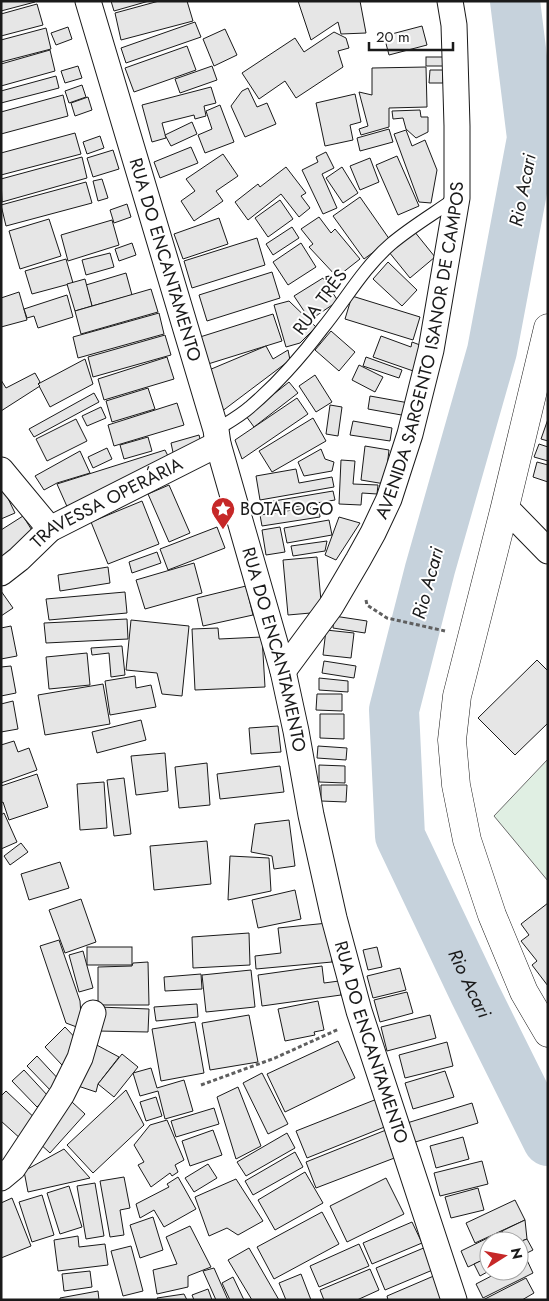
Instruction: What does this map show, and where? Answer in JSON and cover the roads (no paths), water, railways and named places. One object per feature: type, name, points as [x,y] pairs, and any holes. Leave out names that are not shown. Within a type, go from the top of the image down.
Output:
[{"type":"street","name":"RUA DO ENCANTAMENTO","points":[[88,1],[217,437],[283,671],[311,815],[334,918],[362,1018],[454,1300]]},
{"type":"street","name":"AVENIDA SARGENTO ISANOR DE CAMPOS","points":[[283,671],[330,606],[373,533],[389,499],[410,434],[431,350],[457,198],[456,56],[450,1]]},
{"type":"street","points":[[548,328],[457,696],[452,740],[456,786],[467,840],[492,915],[524,992],[548,1033]]},
{"type":"street","name":"TRAVESSA OPERÁRIA","points":[[1,573],[19,559],[50,529],[217,437]]},
{"type":"street","points":[[1,470],[50,529]]},
{"type":"street","points":[[505,507],[548,551]]},
{"type":"street","points":[[1,1178],[13,1168],[62,1094],[80,1058],[93,1013]]},
{"type":"lane","name":"RUA TRÊS","points":[[217,437],[283,377],[323,329],[367,270],[391,244],[457,198]]},
{"type":"waterway","name":"Rio Acari","points":[[515,1],[532,138],[492,351],[430,569],[394,710],[400,836],[475,994],[548,1141]]},
{"type":"place","name":"BOTAFOGO","points":[[223,530]]}]
